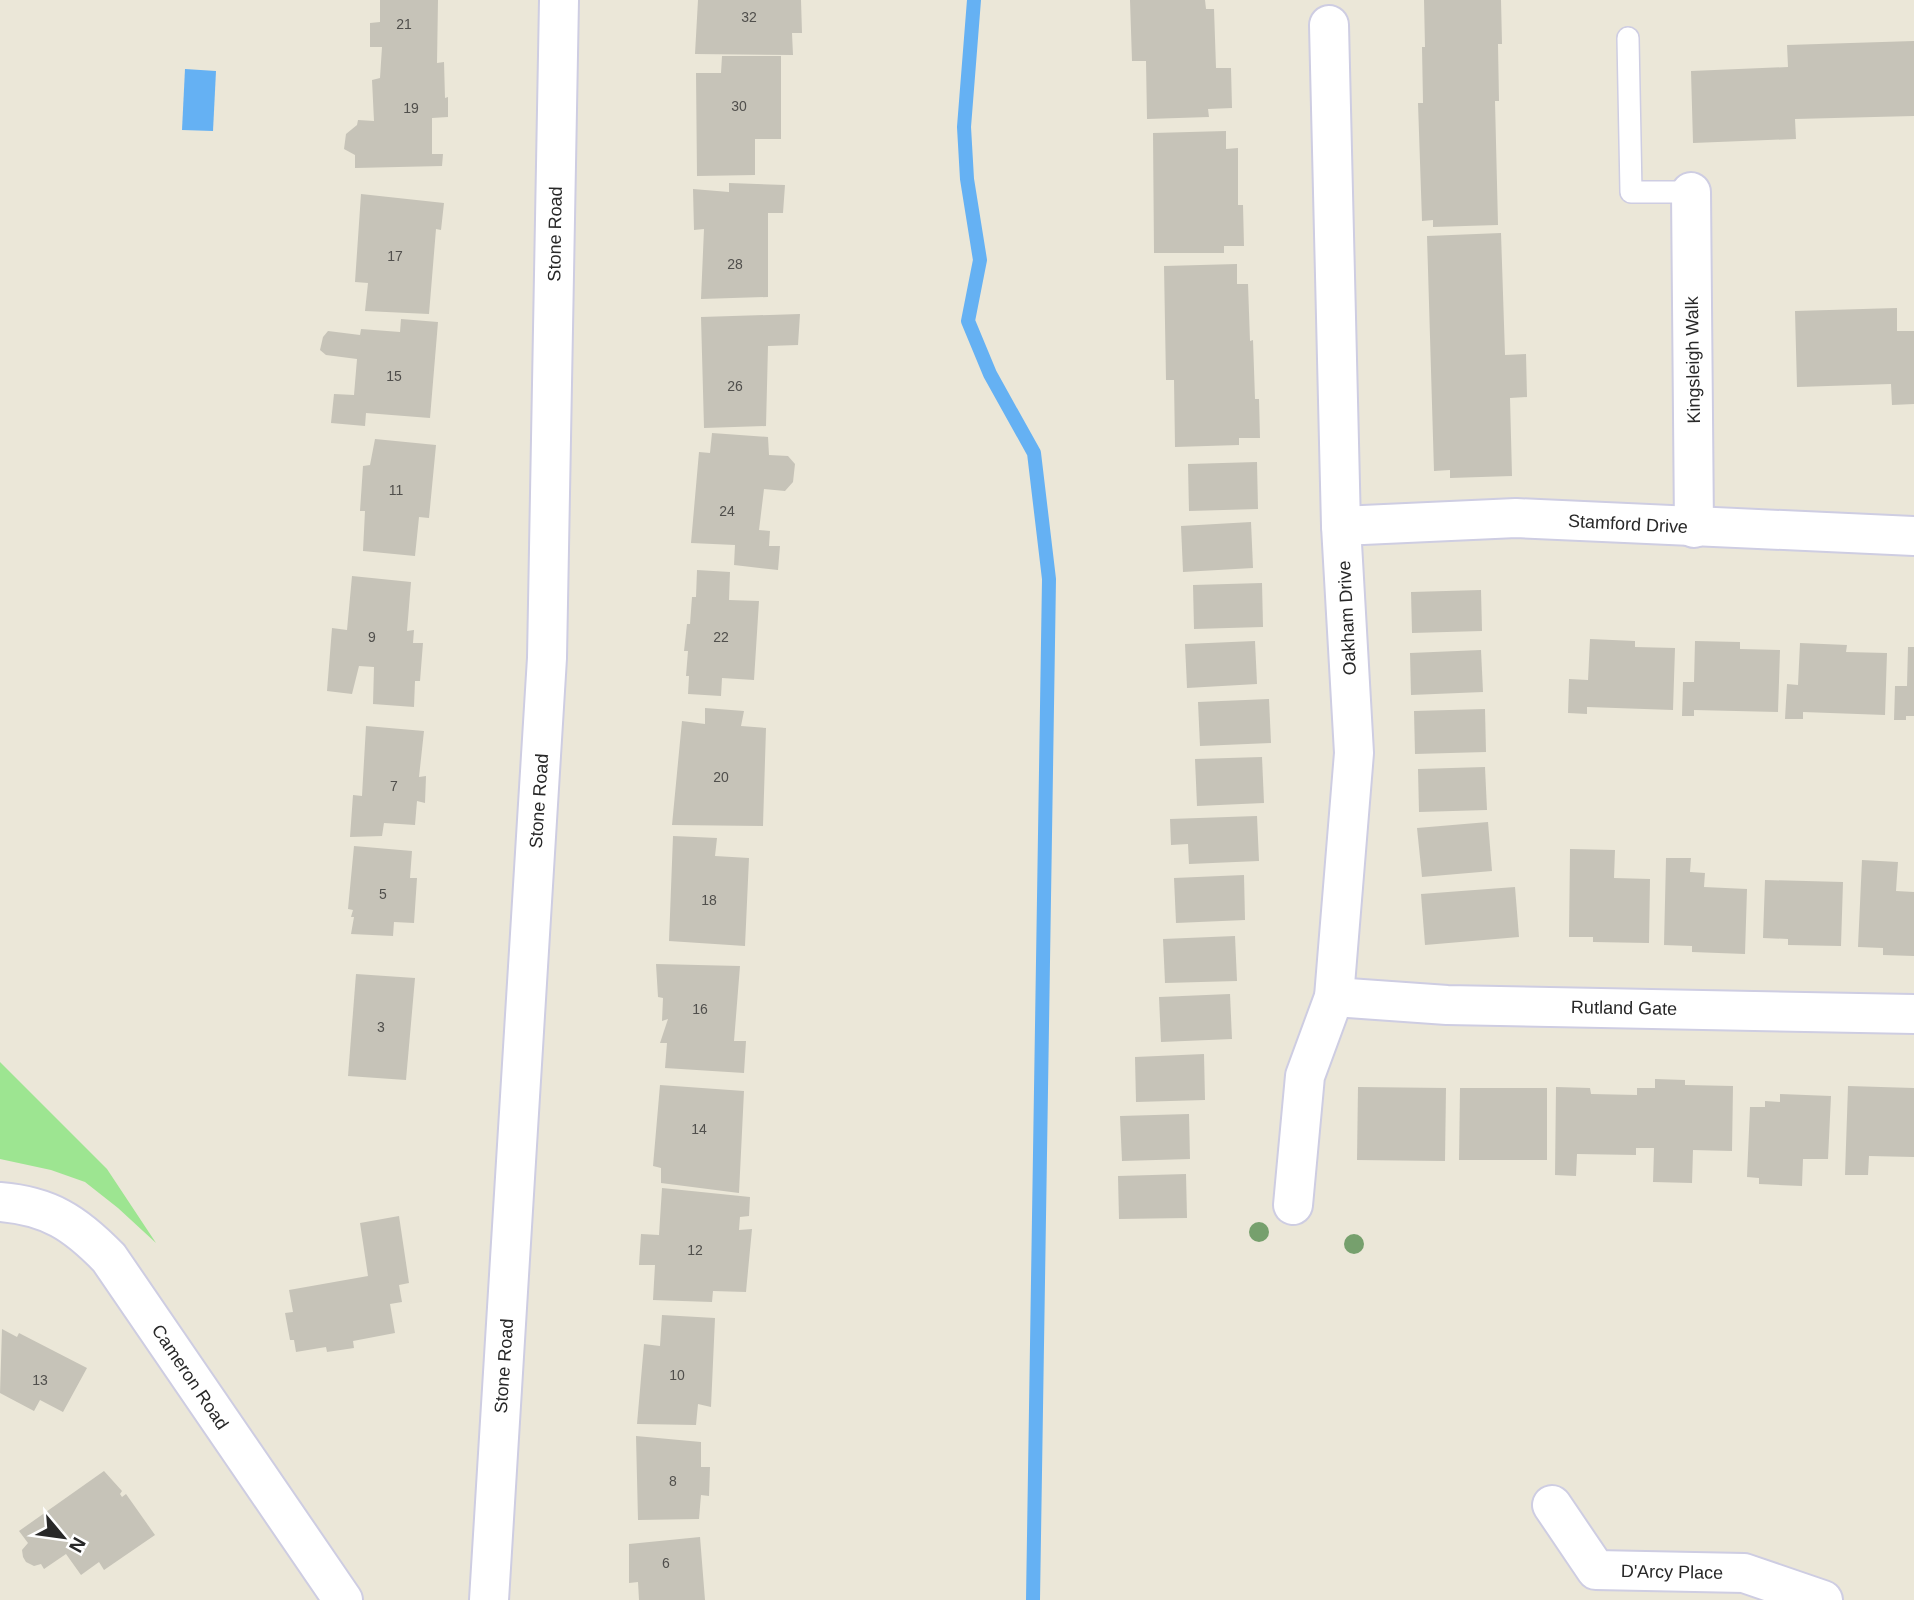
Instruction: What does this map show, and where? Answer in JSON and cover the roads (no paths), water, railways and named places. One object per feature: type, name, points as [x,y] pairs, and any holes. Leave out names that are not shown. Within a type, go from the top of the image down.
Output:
[{"type":"street","name":"Stone Road","points":[[489,1600],[548,658],[559,0]]},
{"type":"street","name":"Oakham Drive","points":[[1293,1205],[1305,1076],[1334,997],[1354,753],[1341,527],[1329,25]]},
{"type":"street","name":"Kingsleigh Walk","points":[[1691,192],[1694,528]]},
{"type":"street","name":"Stamford Drive","points":[[1341,527],[1516,519],[1914,536]]},
{"type":"street","name":"Rutland Gate","points":[[1334,997],[1447,1005],[1914,1014]]},
{"type":"street","name":"Cameron Road","points":[[0,1202],[26,1204],[64,1219],[109,1258],[343,1600]]},
{"type":"street","name":"D'Arcy Place","points":[[1552,1505],[1597,1570],[1744,1573],[1822,1600]]},
{"type":"lane","points":[[1628,38],[1631,191],[1691,192]]},
{"type":"water","points":[[185,69],[216,71],[213,131],[182,130]]},
{"type":"waterway","points":[[974,0],[964,127],[967,179],[980,260],[968,321],[990,374],[1034,453],[1049,579],[1033,1600]]}]
